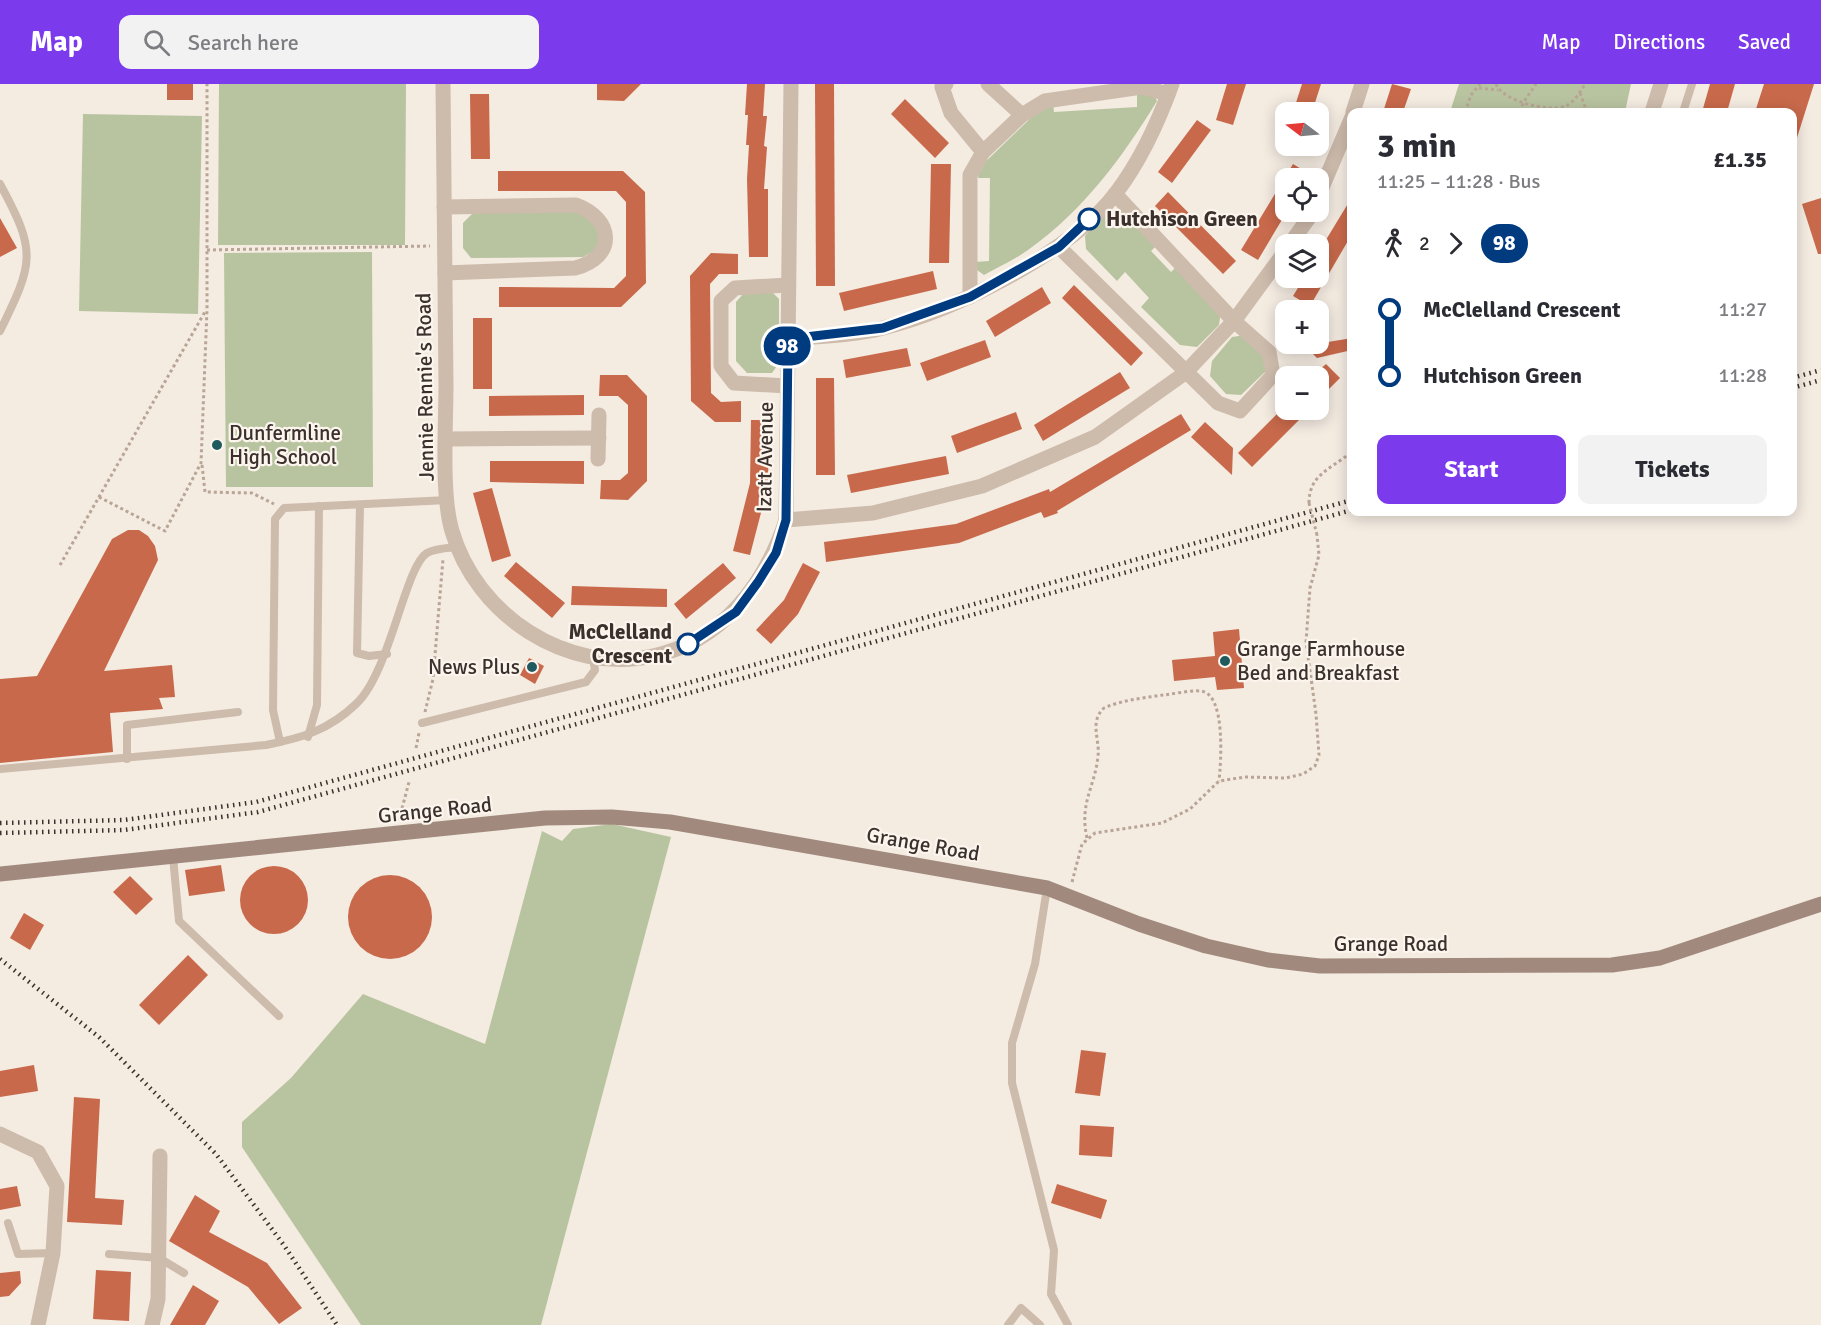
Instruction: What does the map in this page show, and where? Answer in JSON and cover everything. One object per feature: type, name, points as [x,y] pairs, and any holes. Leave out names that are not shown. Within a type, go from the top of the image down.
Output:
[{"type":"street","name":"Jennie Rennie's Road","points":[[443,84],[448,500]]},
{"type":"street","name":"Izatt Avenue","points":[[448,500],[452,530],[476,583],[522,629],[567,651],[593,658],[625,660],[653,656],[682,648],[710,632],[736,612],[776,553],[786,520],[791,84]]},
{"type":"street","points":[[946,84],[942,87],[951,113],[983,152]]},
{"type":"street","points":[[988,84],[1022,115]]},
{"type":"street","points":[[1354,108],[1362,84]]},
{"type":"street","points":[[1653,108],[1661,84]]},
{"type":"street","points":[[788,339],[883,328],[970,297],[1059,247],[1115,194],[1147,146],[1170,89],[1131,88],[1045,101],[1022,115],[983,152],[970,175],[970,297]]},
{"type":"street","points":[[1329,171],[1347,129]]},
{"type":"street","points":[[1059,247],[1185,373],[1218,403],[1239,411],[1273,375],[1269,352],[1234,321],[1115,194]]},
{"type":"street","name":"Jennie Rennie's Road","points":[[444,207],[576,205],[590,210],[602,220],[605,236],[603,253],[592,263],[575,268],[445,273]]},
{"type":"street","points":[[786,520],[873,513],[982,486],[1095,437],[1185,373],[1234,321],[1275,265]]},
{"type":"street","points":[[787,386],[734,383],[721,366],[721,301],[735,288],[788,285]]},
{"type":"street","points":[[598,459],[599,415]]},
{"type":"street","points":[[446,439],[599,438]]},
{"type":"street","name":"Grange Road","points":[[0,874],[545,818],[612,817],[670,822],[1047,888],[1139,924],[1206,946],[1268,960],[1320,966],[1621,963],[1660,958],[1821,904]]},
{"type":"street","points":[[0,1134],[38,1152],[57,1186],[53,1253],[38,1325]]},
{"type":"street","points":[[152,1325],[158,1299],[160,1156]]},
{"type":"lane","points":[[1684,108],[1692,84]]},
{"type":"lane","points":[[0,184],[25,234],[27,265],[22,287],[0,331]]},
{"type":"lane","points":[[280,742],[273,710],[275,519],[284,508],[448,500]]},
{"type":"lane","points":[[360,505],[357,653],[369,656],[387,654]]},
{"type":"lane","points":[[308,737],[317,705],[319,506]]},
{"type":"lane","points":[[0,769],[127,759],[308,737],[357,704],[376,677],[387,654],[414,570],[425,554],[439,549],[458,547]]},
{"type":"lane","points":[[422,723],[586,682],[595,670],[593,658]]},
{"type":"lane","points":[[127,759],[127,725],[238,712]]},
{"type":"lane","points":[[173,857],[179,921],[279,1016]]},
{"type":"lane","points":[[1047,888],[1035,964],[1012,1042],[1012,1083],[1054,1250],[1051,1294],[1068,1325]]},
{"type":"lane","points":[[8,1223],[18,1254],[53,1253]]},
{"type":"lane","points":[[109,1254],[159,1258],[184,1273]]},
{"type":"lane","points":[[1008,1325],[1021,1308],[1040,1325]]},
{"type":"path","points":[[207,84],[207,309],[201,463],[205,492],[252,493],[284,508]]},
{"type":"path","points":[[1467,108],[1480,84]]},
{"type":"path","points":[[1496,84],[1498,90]]},
{"type":"path","points":[[1522,108],[1536,84]]},
{"type":"path","points":[[1477,88],[1498,90],[1523,103],[1547,108],[1565,106],[1580,93],[1585,84]]},
{"type":"path","points":[[1580,93],[1586,108]]},
{"type":"path","points":[[207,250],[445,246]]},
{"type":"path","points":[[60,565],[207,309]]},
{"type":"path","points":[[1069,896],[1082,844],[1095,833],[1162,823],[1190,809],[1219,781],[1245,777],[1286,778],[1303,774],[1315,766],[1319,755],[1306,642],[1310,588],[1318,555],[1317,535],[1309,503],[1309,492],[1316,476],[1347,456]]},
{"type":"path","points":[[99,497],[165,531],[201,463]]},
{"type":"path","points":[[416,748],[433,679],[445,563],[439,549]]},
{"type":"path","points":[[1087,838],[1083,820],[1098,755],[1096,720],[1104,708],[1128,700],[1185,692],[1202,691],[1209,695],[1218,708],[1219,781]]},
{"type":"path","points":[[398,822],[409,783]]},
{"type":"green space","points":[[219,84],[406,84],[405,245],[218,245]]},
{"type":"green space","points":[[1459,84],[1631,84],[1626,108],[1451,108]]},
{"type":"green space","points":[[1153,92],[1157,101],[1130,143],[1084,201],[1048,235],[1028,250],[984,275],[977,270],[975,262],[989,261],[990,178],[978,178],[979,168],[1044,105],[1053,103],[1054,112],[1137,107],[1137,93]]},
{"type":"green space","points":[[83,114],[202,116],[198,314],[79,311]]},
{"type":"green space","points":[[1108,210],[1125,211],[1157,245],[1151,251],[1171,272],[1177,266],[1221,311],[1219,325],[1197,347],[1180,345],[1141,307],[1149,298],[1125,272],[1117,281],[1086,249],[1085,236]]},
{"type":"green space","points":[[585,211],[600,224],[599,248],[583,257],[471,258],[463,248],[463,223],[474,212]]},
{"type":"green space","points":[[372,252],[373,487],[226,487],[224,253]]},
{"type":"green space","points":[[772,292],[779,299],[779,363],[772,373],[747,373],[736,361],[736,302],[744,293]]},
{"type":"green space","points":[[1246,335],[1265,354],[1267,370],[1241,395],[1226,394],[1210,376],[1212,361],[1232,337]]},
{"type":"green space","points":[[612,824],[671,837],[541,1325],[361,1325],[242,1147],[242,1122],[291,1078],[363,994],[485,1044],[542,831],[562,841],[573,829]]},
{"type":"building","points":[[167,84],[193,84],[193,100],[167,100]]},
{"type":"building","points":[[597,84],[641,84],[624,101],[597,100]]},
{"type":"building","points":[[747,84],[765,84],[763,116],[767,116],[764,146],[767,147],[764,189],[768,189],[768,257],[749,257],[747,179],[749,145],[746,145],[748,115],[745,115]]},
{"type":"building","points":[[815,84],[834,84],[835,286],[816,286]]},
{"type":"building","points":[[1227,84],[1246,84],[1233,125],[1216,120]]},
{"type":"building","points":[[1302,84],[1321,84],[1315,102],[1296,102]]},
{"type":"building","points":[[1392,84],[1411,89],[1404,108],[1384,108]]},
{"type":"building","points":[[1710,84],[1735,84],[1728,108],[1703,108]]},
{"type":"building","points":[[1764,84],[1814,84],[1797,138],[1797,108],[1756,108]]},
{"type":"building","points":[[470,94],[489,94],[490,159],[471,159]]},
{"type":"building","points":[[905,99],[949,143],[935,158],[891,114]]},
{"type":"building","points":[[1197,120],[1211,130],[1172,183],[1158,172]]},
{"type":"building","points":[[931,164],[951,164],[949,263],[929,263]]},
{"type":"building","points":[[498,171],[623,171],[645,192],[646,283],[621,307],[499,307],[499,287],[614,288],[626,276],[626,202],[616,191],[498,191]]},
{"type":"building","points":[[1168,192],[1236,261],[1223,274],[1155,206]]},
{"type":"building","points":[[1275,194],[1275,222],[1281,222],[1258,260],[1241,250]]},
{"type":"building","points":[[1821,198],[1821,254],[1818,254],[1802,204]]},
{"type":"building","points":[[1347,205],[1347,243],[1329,273],[1329,235]]},
{"type":"building","points":[[0,218],[17,248],[0,257]]},
{"type":"building","points":[[711,253],[738,254],[738,274],[719,274],[710,284],[711,393],[721,402],[741,401],[741,422],[715,422],[691,401],[690,276]]},
{"type":"building","points":[[933,271],[937,289],[844,311],[839,293]]},
{"type":"building","points":[[1074,285],[1143,353],[1131,366],[1062,298]]},
{"type":"building","points":[[1042,287],[1051,303],[995,337],[986,321]]},
{"type":"building","points":[[1298,288],[1320,288],[1314,300],[1300,300],[1293,296]]},
{"type":"building","points":[[473,318],[492,318],[492,389],[473,389]]},
{"type":"building","points":[[1347,339],[1347,351],[1317,358],[1313,354],[1329,354],[1329,342]]},
{"type":"building","points":[[985,340],[991,357],[927,381],[920,363]]},
{"type":"building","points":[[907,348],[911,366],[846,378],[843,360]]},
{"type":"building","points":[[1329,367],[1340,378],[1329,389]]},
{"type":"building","points":[[1120,372],[1130,388],[1043,441],[1034,425]]},
{"type":"building","points":[[600,375],[627,375],[647,396],[647,481],[628,500],[600,499],[601,480],[620,480],[628,473],[628,405],[618,396],[599,396]]},
{"type":"building","points":[[816,378],[834,378],[835,475],[816,475]]},
{"type":"building","points":[[584,395],[584,415],[489,416],[489,396]]},
{"type":"building","points":[[1016,412],[1022,429],[957,453],[951,436]]},
{"type":"building","points":[[1181,414],[1191,430],[1057,511],[1058,513],[1044,518],[1041,512],[959,543],[826,562],[824,542],[956,524],[1049,489],[1050,492]]},
{"type":"building","points":[[1275,416],[1275,420],[1299,420],[1252,467],[1238,453]]},
{"type":"building","points":[[751,420],[769,420],[768,486],[750,555],[733,551],[750,483]]},
{"type":"building","points":[[1205,422],[1233,448],[1232,475],[1191,437]]},
{"type":"building","points":[[946,456],[949,474],[851,493],[847,475]]},
{"type":"building","points":[[490,461],[584,461],[584,484],[490,482]]},
{"type":"building","points":[[492,488],[511,556],[492,562],[473,493]]},
{"type":"building","points":[[128,530],[139,530],[148,536],[155,546],[158,560],[104,671],[172,665],[175,697],[159,698],[163,709],[110,713],[113,752],[0,763],[0,679],[37,676],[112,539]]},
{"type":"building","points":[[516,562],[565,603],[552,618],[504,576]]},
{"type":"building","points":[[723,563],[736,578],[686,619],[674,604]]},
{"type":"building","points":[[803,563],[820,572],[798,614],[771,644],[756,630],[784,600]]},
{"type":"building","points":[[572,586],[667,589],[667,607],[571,605]]},
{"type":"building","points":[[1239,629],[1244,688],[1217,690],[1215,677],[1174,681],[1172,660],[1215,656],[1213,632]]},
{"type":"building","points":[[529,658],[544,666],[535,684],[520,675]]},
{"type":"building","points":[[221,865],[225,891],[189,896],[185,870]]},
{"type":"building","points":[[274,866],[287,869],[298,876],[305,887],[308,900],[305,913],[298,924],[287,931],[274,934],[261,931],[250,924],[243,913],[240,900],[243,887],[250,876],[261,869]]},
{"type":"building","points":[[382,875],[398,875],[414,882],[425,893],[432,909],[429,933],[420,947],[398,959],[382,959],[366,952],[355,941],[348,925],[348,909],[355,893],[366,882]]},
{"type":"building","points":[[130,876],[153,899],[136,915],[113,892]]},
{"type":"building","points":[[24,913],[44,925],[30,950],[10,938]]},
{"type":"building","points":[[188,955],[208,975],[159,1025],[139,1005]]},
{"type":"building","points":[[1081,1050],[1106,1053],[1100,1096],[1075,1093]]},
{"type":"building","points":[[34,1065],[38,1091],[0,1097],[0,1071]]},
{"type":"building","points":[[74,1097],[100,1099],[95,1198],[124,1200],[122,1225],[67,1222]]},
{"type":"building","points":[[1080,1125],[1114,1127],[1112,1157],[1079,1155]]},
{"type":"building","points":[[1057,1184],[1107,1200],[1101,1219],[1051,1203]]},
{"type":"building","points":[[17,1186],[21,1206],[0,1210],[0,1189]]},
{"type":"building","points":[[195,1195],[220,1211],[209,1232],[267,1263],[302,1308],[279,1324],[248,1287],[169,1241]]},
{"type":"building","points":[[96,1270],[131,1272],[129,1321],[93,1319]]},
{"type":"building","points":[[20,1271],[21,1283],[9,1296],[0,1297],[0,1273]]},
{"type":"building","points":[[193,1285],[219,1301],[205,1325],[170,1325]]},
{"type":"railway","points":[[1797,377],[1821,370]]},
{"type":"railway","points":[[1797,387],[1821,380]]},
{"type":"railway","points":[[0,823],[124,820],[256,802],[1347,501]]},
{"type":"railway","points":[[0,833],[124,830],[258,812],[1347,511]]},
{"type":"railway","points":[[0,959],[99,1037],[216,1154],[283,1244],[337,1325]]},
{"type":"bus line","name":"98","points":[[688,644],[710,632],[736,612],[776,553],[786,520],[788,339],[883,328],[970,297],[1059,247],[1089,219]]},
{"type":"place","name":"Hutchison Green","points":[[1089,219]]},
{"type":"place","name":"Dunfermline High School","points":[[217,445]]},
{"type":"place","name":"McClelland Crescent","points":[[688,644]]},
{"type":"place","name":"Grange Farmhouse Bed and Breakfast","points":[[1225,661]]},
{"type":"place","name":"News Plus","points":[[532,667]]}]
